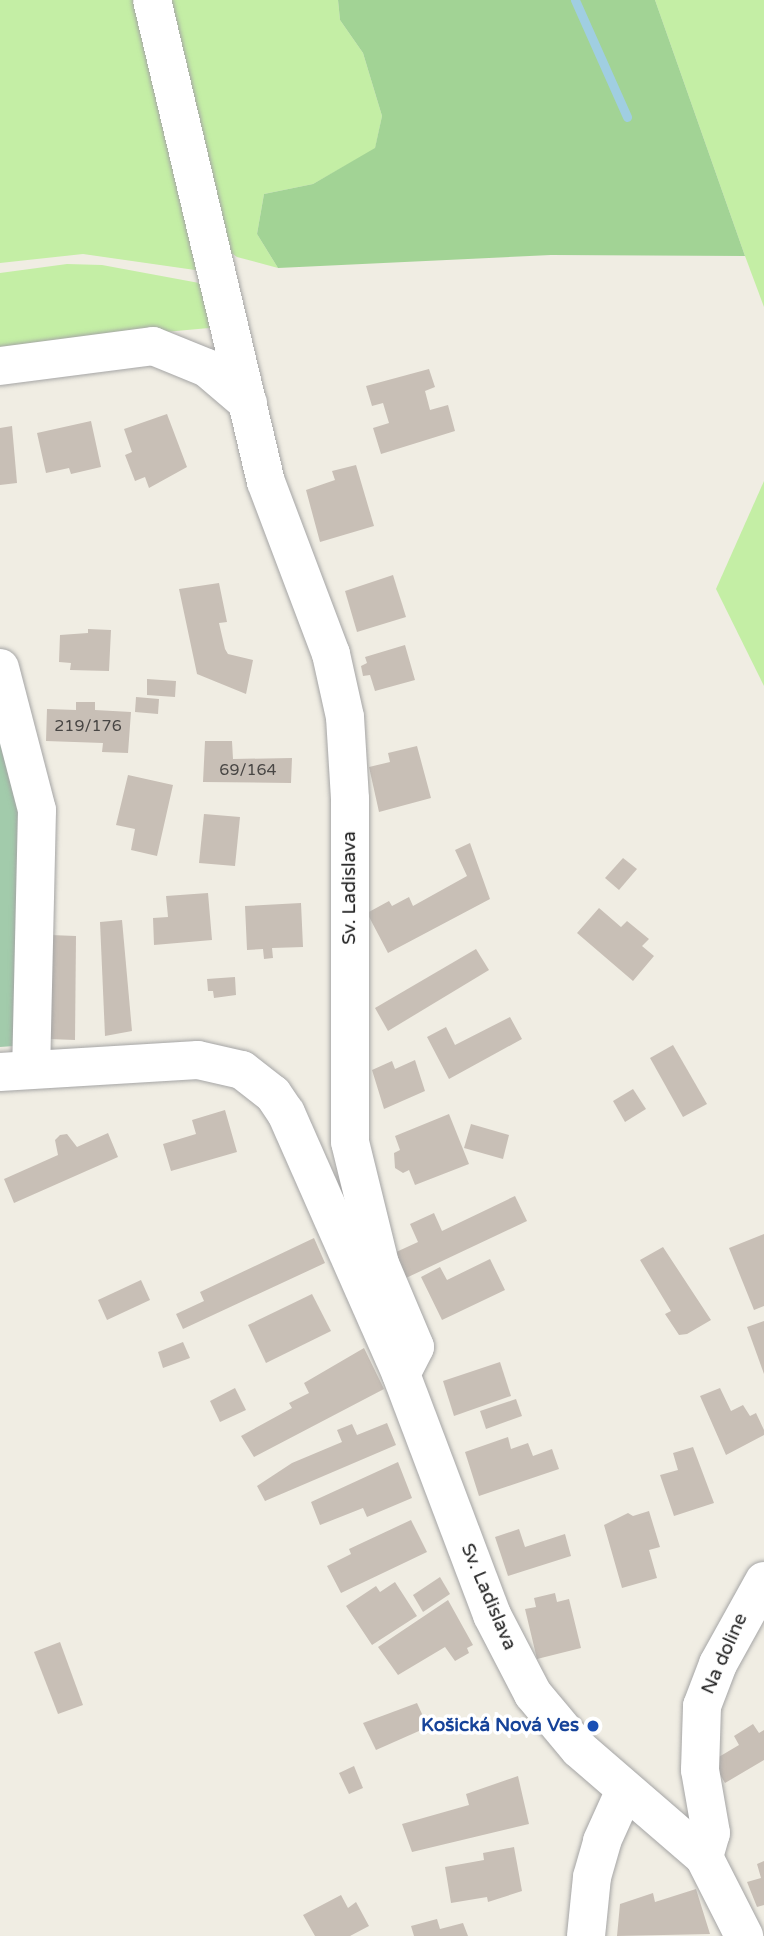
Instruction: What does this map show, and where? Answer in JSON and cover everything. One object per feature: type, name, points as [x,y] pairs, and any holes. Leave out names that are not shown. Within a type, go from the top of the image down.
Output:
[{"type":"street","points":[[152,0],[248,403]]},
{"type":"street","points":[[0,366],[153,346],[207,368],[248,403]]},
{"type":"street","name":"Sv. Ladislava","points":[[248,403],[265,482],[331,654],[345,717],[350,799],[350,1142],[380,1264],[415,1347],[401,1374]]},
{"type":"street","points":[[0,668],[37,810],[16,1070]]},
{"type":"street","name":"Sv. Ladislava","points":[[16,1070],[198,1060],[224,1063],[258,1080],[286,1113],[401,1374],[492,1615],[533,1694],[579,1749],[704,1857],[744,1936]]},
{"type":"street","name":"Na doline","points":[[704,1857],[711,1833],[700,1770],[702,1706],[724,1652],[764,1581]]},
{"type":"street","points":[[586,1936],[592,1877],[602,1841],[625,1790]]},
{"type":"green space","points":[[0,0],[145,0],[209,272],[83,254],[0,263]]},
{"type":"green space","points":[[159,0],[338,0],[340,20],[363,53],[382,116],[375,149],[313,184],[264,194],[257,234],[278,268],[237,257],[218,243]]},
{"type":"green space","points":[[338,0],[655,0],[745,256],[551,255],[278,268],[257,234],[264,194],[313,184],[375,148],[382,116],[363,53],[340,20]]},
{"type":"green space","points":[[655,0],[764,0],[764,307],[745,256]]},
{"type":"green space","points":[[67,264],[102,265],[210,285],[220,327],[0,347],[0,273]]},
{"type":"green space","points":[[764,481],[764,686],[716,589]]},
{"type":"green space","points":[[0,734],[21,800],[28,1045],[0,1047]]},
{"type":"building","points":[[429,369],[435,387],[425,391],[430,410],[448,405],[455,431],[381,454],[373,428],[389,423],[383,403],[372,406],[366,386]]},
{"type":"building","points":[[167,414],[187,467],[149,488],[145,477],[135,481],[125,455],[132,452],[124,429]]},
{"type":"building","points":[[91,421],[101,467],[71,474],[69,468],[46,473],[37,433]]},
{"type":"building","points":[[12,426],[17,483],[0,485],[0,428]]},
{"type":"building","points":[[356,465],[374,526],[320,542],[306,490],[335,480],[332,471]]},
{"type":"building","points":[[393,575],[406,617],[357,632],[345,591]]},
{"type":"building","points":[[219,583],[227,622],[219,623],[225,649],[228,654],[253,660],[246,694],[197,674],[179,589]]},
{"type":"building","points":[[88,629],[111,630],[109,671],[70,670],[71,663],[59,662],[60,635],[88,633]]},
{"type":"building","points":[[405,645],[415,680],[375,691],[370,675],[363,676],[361,666],[367,663],[365,657]]},
{"type":"building","points":[[147,679],[176,681],[175,697],[147,695]]},
{"type":"building","points":[[136,697],[159,699],[158,714],[135,712]]},
{"type":"building","points":[[76,702],[95,702],[95,710],[131,712],[128,753],[102,752],[103,743],[46,741],[47,709],[76,710]]},
{"type":"building","points":[[205,741],[232,741],[233,759],[292,758],[291,783],[203,782]]},
{"type":"building","points":[[417,746],[431,798],[379,812],[369,767],[390,762],[388,753]]},
{"type":"building","points":[[128,775],[173,785],[157,856],[131,850],[135,829],[116,825]]},
{"type":"building","points":[[204,814],[240,817],[235,866],[199,863]]},
{"type":"building","points":[[470,843],[490,899],[388,953],[367,913],[389,901],[392,906],[409,897],[413,906],[467,876],[455,850]]},
{"type":"building","points":[[623,858],[637,869],[619,890],[605,878]]},
{"type":"building","points":[[208,893],[212,940],[154,945],[153,918],[168,917],[166,896]]},
{"type":"building","points":[[301,903],[303,947],[272,948],[273,958],[264,959],[263,949],[247,950],[245,906]]},
{"type":"building","points":[[599,908],[621,927],[627,921],[649,939],[642,946],[654,956],[633,981],[577,933]]},
{"type":"building","points":[[122,920],[132,1031],[105,1036],[100,922]]},
{"type":"building","points":[[50,935],[76,936],[75,1040],[49,1039]]},
{"type":"building","points":[[476,949],[489,970],[388,1031],[375,1008]]},
{"type":"building","points":[[235,977],[236,995],[214,998],[213,991],[208,991],[207,979]]},
{"type":"building","points":[[510,1017],[522,1039],[449,1079],[427,1037],[446,1027],[455,1045]]},
{"type":"building","points":[[673,1045],[707,1104],[683,1117],[650,1058]]},
{"type":"building","points":[[415,1060],[425,1091],[384,1109],[372,1070],[392,1061],[395,1069]]},
{"type":"building","points":[[633,1089],[646,1109],[625,1122],[613,1101]]},
{"type":"building","points":[[225,1110],[237,1152],[171,1171],[163,1144],[196,1134],[192,1120]]},
{"type":"building","points":[[449,1114],[469,1164],[415,1185],[409,1170],[403,1173],[395,1168],[394,1153],[400,1150],[395,1136]]},
{"type":"building","points":[[471,1124],[509,1135],[503,1159],[464,1148]]},
{"type":"building","points":[[108,1133],[118,1157],[14,1203],[4,1179],[58,1155],[55,1140],[60,1135],[67,1134],[77,1147]]},
{"type":"building","points":[[515,1196],[527,1221],[406,1278],[394,1253],[418,1242],[410,1224],[434,1213],[442,1231]]},
{"type":"building","points":[[764,1234],[764,1306],[754,1310],[729,1248]]},
{"type":"building","points":[[314,1238],[325,1263],[183,1329],[176,1314],[204,1301],[200,1292]]},
{"type":"building","points":[[663,1247],[711,1320],[687,1334],[679,1335],[665,1314],[671,1311],[640,1260]]},
{"type":"building","points":[[490,1259],[505,1290],[442,1320],[421,1277],[440,1267],[447,1280]]},
{"type":"building","points":[[141,1280],[150,1300],[107,1320],[98,1300]]},
{"type":"building","points":[[312,1294],[331,1331],[266,1363],[248,1325]]},
{"type":"building","points":[[764,1321],[764,1374],[747,1327]]},
{"type":"building","points":[[183,1342],[190,1358],[163,1368],[158,1352]]},
{"type":"building","points":[[364,1348],[384,1389],[254,1457],[241,1436],[292,1408],[289,1403],[309,1393],[304,1383]]},
{"type":"building","points":[[500,1362],[511,1396],[454,1416],[443,1381]]},
{"type":"building","points":[[235,1388],[246,1410],[220,1422],[210,1401]]},
{"type":"building","points":[[720,1388],[731,1411],[743,1405],[750,1416],[756,1413],[764,1430],[764,1435],[726,1455],[700,1396]]},
{"type":"building","points":[[516,1399],[522,1416],[486,1429],[480,1411]]},
{"type":"building","points":[[387,1423],[396,1445],[265,1501],[257,1486],[292,1463],[342,1442],[337,1430],[352,1424],[357,1435]]},
{"type":"building","points":[[508,1437],[511,1449],[528,1443],[533,1456],[552,1449],[559,1469],[479,1496],[465,1452]]},
{"type":"building","points":[[693,1447],[714,1503],[674,1516],[660,1475],[678,1470],[673,1453]]},
{"type":"building","points":[[398,1462],[412,1498],[367,1517],[363,1508],[320,1525],[311,1502]]},
{"type":"building","points":[[649,1511],[660,1547],[649,1550],[657,1578],[622,1588],[604,1525],[628,1513],[633,1516]]},
{"type":"building","points":[[411,1520],[427,1552],[341,1593],[327,1566],[351,1554],[349,1549]]},
{"type":"building","points":[[519,1529],[525,1547],[565,1534],[571,1556],[508,1576],[495,1537]]},
{"type":"building","points":[[440,1577],[450,1594],[423,1612],[413,1595]]},
{"type":"building","points":[[395,1582],[417,1616],[372,1645],[346,1606],[376,1586],[380,1592]]},
{"type":"building","points":[[555,1593],[557,1602],[569,1599],[581,1648],[537,1659],[525,1609],[536,1607],[534,1598]]},
{"type":"building","points":[[448,1600],[473,1645],[467,1648],[469,1653],[455,1661],[445,1647],[398,1675],[378,1647]]},
{"type":"building","points":[[60,1642],[83,1705],[58,1714],[34,1652]]},
{"type":"building","points":[[417,1703],[428,1727],[376,1750],[363,1723]]},
{"type":"building","points":[[753,1724],[759,1733],[764,1730],[764,1760],[725,1783],[712,1761],[739,1745],[734,1736]]},
{"type":"building","points":[[354,1766],[363,1788],[349,1794],[339,1773]]},
{"type":"building","points":[[518,1776],[529,1824],[412,1852],[402,1824],[469,1805],[466,1794]]},
{"type":"building","points":[[514,1847],[522,1891],[488,1902],[487,1897],[451,1903],[445,1867],[484,1860],[483,1853]]},
{"type":"building","points":[[764,1861],[764,1905],[757,1907],[747,1882],[761,1878],[757,1864]]},
{"type":"building","points":[[696,1889],[710,1934],[617,1936],[620,1904],[653,1893],[655,1902]]},
{"type":"building","points":[[341,1895],[348,1908],[356,1902],[369,1926],[350,1936],[315,1936],[303,1915]]},
{"type":"building","points":[[437,1919],[440,1929],[463,1923],[468,1936],[414,1936],[411,1926]]},
{"type":"waterway","points":[[575,0],[627,117]]},
{"type":"place","name":"Košická Nová Ves","points":[[593,1726]]}]
